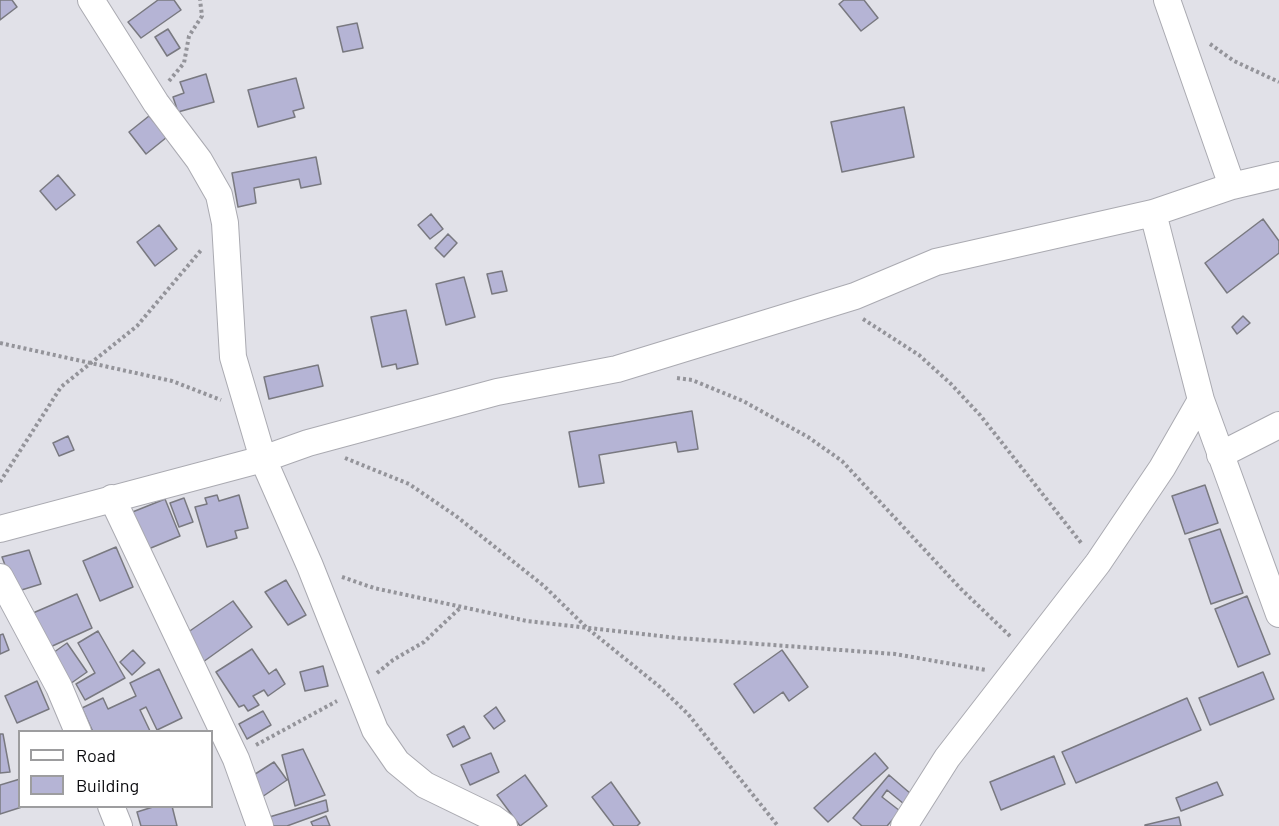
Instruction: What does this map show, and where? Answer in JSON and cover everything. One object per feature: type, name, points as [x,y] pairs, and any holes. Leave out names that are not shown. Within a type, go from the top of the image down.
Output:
[{"type":"street","points":[[91,0],[156,103],[199,160],[219,195],[225,223],[233,357],[252,414],[263,459],[375,730],[397,762],[425,785],[493,818],[504,826]]},
{"type":"street","points":[[1167,0],[1232,186]]},
{"type":"street","points":[[0,530],[263,459],[308,444],[497,392],[617,369],[834,300],[855,296],[936,262],[1153,213],[1232,186],[1279,175]]},
{"type":"street","points":[[1153,213],[1201,399],[1279,614]]},
{"type":"street","points":[[904,826],[947,758],[1098,563],[1162,468],[1201,399]]},
{"type":"street","points":[[1220,455],[1279,425]]},
{"type":"street","points":[[112,498],[236,759],[260,826]]},
{"type":"street","points":[[0,577],[59,687],[77,730]]},
{"type":"street","points":[[111,808],[119,826]]},
{"type":"path","points":[[156,103],[166,84],[184,63],[189,36],[202,16],[200,0]]},
{"type":"path","points":[[1209,43],[1234,61],[1279,82]]},
{"type":"path","points":[[0,482],[61,387],[137,326],[225,223]]},
{"type":"path","points":[[834,300],[919,355],[951,384],[980,415],[1098,563]]},
{"type":"path","points":[[0,344],[172,381],[252,414]]},
{"type":"path","points":[[671,377],[692,380],[743,401],[808,437],[842,461],[961,589],[1027,652]]},
{"type":"path","points":[[308,444],[409,484],[500,550],[544,586],[586,628],[660,687],[688,714],[778,826]]},
{"type":"path","points":[[309,567],[374,588],[527,621],[678,638],[895,654],[1010,674]]},
{"type":"path","points":[[236,759],[275,732],[359,689],[393,660],[424,642],[459,608]]},
{"type":"building","points":[[0,0],[12,0],[17,7],[0,20]]},
{"type":"building","points":[[158,0],[174,0],[181,10],[141,38],[128,22]]},
{"type":"building","points":[[844,0],[864,0],[878,18],[861,31],[839,4]]},
{"type":"building","points":[[357,23],[363,48],[343,52],[337,27]]},
{"type":"building","points":[[168,29],[180,48],[167,56],[155,37]]},
{"type":"building","points":[[206,74],[214,102],[178,112],[173,97],[184,93],[180,82]]},
{"type":"building","points":[[296,78],[304,108],[293,111],[295,117],[258,127],[248,90]]},
{"type":"building","points":[[904,107],[914,157],[842,172],[831,122]]},
{"type":"building","points":[[149,116],[167,137],[146,154],[129,132]]},
{"type":"building","points":[[316,157],[321,184],[301,188],[299,179],[254,188],[256,203],[238,207],[232,173]]},
{"type":"building","points":[[58,175],[75,195],[56,210],[40,191]]},
{"type":"building","points":[[431,214],[443,229],[430,239],[418,225]]},
{"type":"building","points":[[1263,219],[1279,241],[1279,253],[1227,293],[1205,263]]},
{"type":"building","points":[[159,225],[177,249],[155,266],[137,242]]},
{"type":"building","points":[[448,234],[457,243],[444,257],[435,248]]},
{"type":"building","points":[[502,271],[507,291],[492,294],[487,274]]},
{"type":"building","points":[[464,277],[475,317],[446,325],[436,284]]},
{"type":"building","points":[[406,310],[418,364],[397,369],[396,364],[382,367],[371,317]]},
{"type":"building","points":[[1243,316],[1250,323],[1237,334],[1232,327]]},
{"type":"building","points":[[318,365],[323,386],[269,399],[264,377]]},
{"type":"building","points":[[692,411],[698,449],[678,452],[676,442],[599,455],[604,483],[579,487],[569,432]]},
{"type":"building","points":[[68,436],[74,450],[59,456],[53,443]]},
{"type":"building","points":[[1205,485],[1218,523],[1185,534],[1172,496]]},
{"type":"building","points":[[217,495],[219,501],[239,495],[248,528],[235,531],[237,538],[207,547],[195,507],[207,504],[205,498]]},
{"type":"building","points":[[184,498],[193,522],[179,527],[170,503]]},
{"type":"building","points":[[165,499],[180,536],[146,550],[130,513]]},
{"type":"building","points":[[1220,529],[1243,593],[1211,604],[1189,539]]},
{"type":"building","points":[[116,547],[133,587],[100,601],[83,561]]},
{"type":"building","points":[[29,550],[41,584],[15,592],[2,557]]},
{"type":"building","points":[[286,580],[306,615],[288,625],[265,592]]},
{"type":"building","points":[[77,594],[92,628],[48,648],[33,613]]},
{"type":"building","points":[[1247,596],[1270,654],[1238,667],[1215,609]]},
{"type":"building","points":[[233,601],[252,627],[203,662],[184,635]]},
{"type":"building","points":[[98,631],[125,678],[85,700],[76,684],[95,673],[78,643]]},
{"type":"building","points":[[3,634],[9,650],[0,654],[0,635]]},
{"type":"building","points":[[67,643],[87,672],[70,684],[50,655]]},
{"type":"building","points":[[252,649],[269,674],[276,669],[285,684],[268,696],[264,690],[253,696],[259,705],[248,711],[244,705],[239,707],[216,672]]},
{"type":"building","points":[[133,650],[145,663],[132,675],[120,662]]},
{"type":"building","points":[[782,650],[808,687],[789,701],[783,692],[754,713],[734,684]]},
{"type":"building","points":[[323,666],[328,686],[305,691],[300,672]]},
{"type":"building","points":[[159,669],[182,718],[157,730],[146,707],[140,710],[150,730],[92,730],[82,708],[103,698],[108,709],[136,696],[130,683]]},
{"type":"building","points":[[1263,672],[1274,699],[1210,725],[1199,698]]},
{"type":"building","points":[[37,681],[49,709],[17,723],[5,696]]},
{"type":"building","points":[[1187,698],[1201,730],[1076,783],[1062,752]]},
{"type":"building","points":[[496,707],[505,721],[494,729],[484,716]]},
{"type":"building","points":[[263,711],[271,725],[247,739],[239,724]]},
{"type":"building","points":[[464,726],[470,738],[453,747],[447,735]]},
{"type":"building","points":[[0,734],[3,734],[10,772],[0,773]]},
{"type":"building","points":[[303,749],[325,795],[295,806],[282,755]]},
{"type":"building","points":[[491,753],[499,772],[470,785],[461,765]]},
{"type":"building","points":[[875,753],[888,768],[828,822],[814,808]]},
{"type":"building","points":[[1054,756],[1065,784],[1001,810],[990,782]]},
{"type":"building","points":[[274,762],[287,780],[262,797],[249,778]]},
{"type":"building","points":[[525,775],[547,806],[520,826],[497,795]]},
{"type":"building","points":[[889,775],[911,794],[904,804],[887,790],[882,797],[900,811],[887,826],[862,826],[853,818]]},
{"type":"building","points":[[18,780],[19,808],[0,814],[0,785]]},
{"type":"building","points":[[611,782],[640,823],[637,826],[614,826],[592,797]]},
{"type":"building","points":[[1217,782],[1223,795],[1181,811],[1176,798]]},
{"type":"building","points":[[326,800],[328,811],[287,826],[268,826],[266,818]]},
{"type":"building","points":[[150,808],[172,808],[177,826],[141,826],[137,812]]},
{"type":"building","points":[[326,816],[330,826],[313,826],[311,822]]},
{"type":"building","points":[[1179,817],[1181,826],[1145,826],[1145,825]]}]
